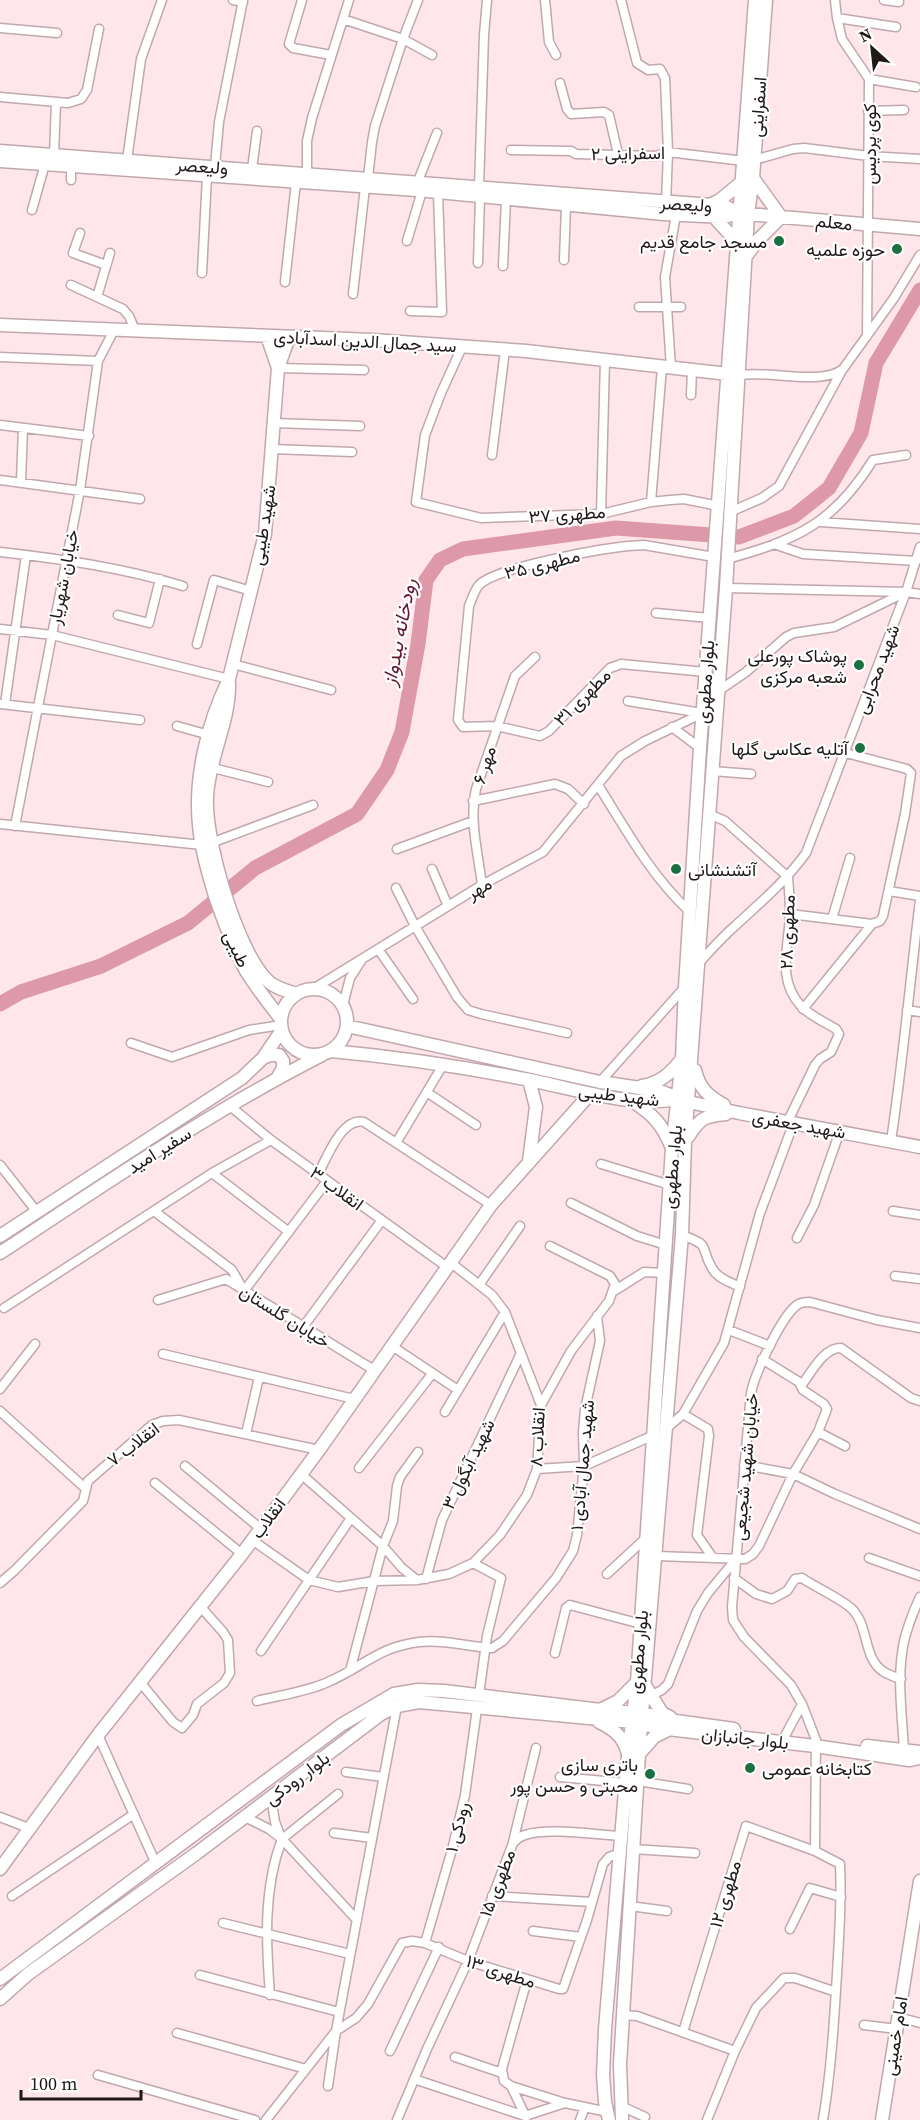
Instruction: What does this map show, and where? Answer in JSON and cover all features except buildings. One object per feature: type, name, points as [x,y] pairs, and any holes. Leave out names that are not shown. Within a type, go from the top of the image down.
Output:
[{"type":"main road","name":"اسفراینی","points":[[753,111],[755,0]]},
{"type":"main road","name":"اسفراینی","points":[[744,213],[766,0]]},
{"type":"main road","name":"ولیعصر","points":[[0,151],[71,166],[211,171],[252,169],[306,173],[419,188],[669,210]]},
{"type":"main road","name":"ولیعصر","points":[[0,161],[127,160],[296,182],[367,182]]},
{"type":"main road","points":[[737,242],[712,211],[720,200],[748,180],[781,217],[757,241],[747,255]]},
{"type":"main road","name":"ولیعصر","points":[[419,188],[438,193],[479,192],[506,200],[566,206],[712,211],[724,217],[744,213]]},
{"type":"main road","name":"معلم","points":[[744,213],[920,229]]},
{"type":"main road","name":"بلوار مطهری","points":[[622,2120],[623,2015],[633,1849],[633,1758],[656,1556],[682,1235],[684,1101],[699,963],[700,748],[714,555],[722,538],[726,518],[734,375],[737,242],[744,213]]},
{"type":"main road","name":"بلوار مطهری","points":[[726,518],[719,506],[747,255],[744,213]]},
{"type":"main road","name":"سید جمال الدین اسدآبادی","points":[[0,324],[462,346],[734,375]]},
{"type":"main road","name":"شهید طیبی","points":[[267,336],[278,368]]},
{"type":"main road","name":"شهید طیبی","points":[[213,871],[199,823],[199,793],[209,735],[219,701],[229,679],[265,534],[278,368],[289,337]]},
{"type":"main road","name":"بلوار مطهری","points":[[687,1060],[685,987],[689,911],[709,814],[728,556],[722,538]]},
{"type":"main road","name":"شهید طیبی","points":[[206,844],[207,794],[230,702],[229,679]]},
{"type":"main road","name":"طیبی","points":[[213,871],[225,908],[232,945],[281,1025]]},
{"type":"main road","name":"طیبی","points":[[225,908],[260,973],[270,983],[302,992]]},
{"type":"main road","points":[[317,989],[327,991],[343,1005],[348,1026],[345,1036],[327,1053],[311,1055],[292,1047],[286,1039],[281,1025],[284,1009],[289,1000],[302,992],[317,989]]},
{"type":"main road","name":"سفیر امید","points":[[0,1236],[242,1078],[263,1058],[281,1025]]},
{"type":"main road","name":"شهید طیبی","points":[[348,1026],[600,1082],[628,1093]]},
{"type":"main road","points":[[389,1057],[384,1052],[383,1046],[385,1040],[390,1036]]},
{"type":"main road","name":"شهید طیبی","points":[[327,1053],[389,1057],[443,1065],[529,1080],[590,1094],[660,1091],[684,1101]]},
{"type":"main road","name":"سفیر امید","points":[[0,1253],[230,1106],[278,1077],[327,1053]]},
{"type":"main road","points":[[263,1058],[279,1055],[284,1061],[278,1077]]},
{"type":"main road","points":[[687,1060],[701,1088],[710,1097],[739,1113],[703,1118],[696,1124],[685,1146],[672,1149],[664,1128],[628,1093],[659,1081],[687,1060]]},
{"type":"main road","points":[[529,1080],[536,1107],[529,1161]]},
{"type":"main road","name":"انقلاب","points":[[0,1869],[98,1735],[261,1529],[491,1205],[590,1094]]},
{"type":"main road","name":"بلوار مطهری","points":[[643,1682],[641,1624],[672,1149],[684,1101]]},
{"type":"main road","name":"شهید جعفری","points":[[684,1101],[920,1147]]},
{"type":"main road","points":[[643,1682],[672,1725],[658,1733],[633,1758],[619,1735],[596,1714],[643,1682]]},
{"type":"main road","name":"بلوار رودکی","points":[[0,1979],[341,1725],[394,1694],[418,1690],[479,1695],[596,1714]]},
{"type":"main road","name":"بلوار رودکی","points":[[1,1997],[28,1974],[245,1817],[381,1713],[397,1706],[419,1702],[477,1709],[637,1718]]},
{"type":"main road","name":"بلوار جانبازان","points":[[637,1718],[672,1725],[914,1753]]},
{"type":"main road","name":"بلوار جانبازان","points":[[672,1725],[785,1736],[815,1743]]},
{"type":"main road","points":[[914,1753],[920,1768]]},
{"type":"main road","name":"بلوار مطهری","points":[[608,2116],[603,2075],[605,2029],[622,1836],[632,1782]]},
{"type":"main road","name":"امام خمینی","points":[[882,2120],[897,2023],[916,1928],[920,1881]]},
{"type":"street","points":[[127,160],[141,59],[162,0]]},
{"type":"street","points":[[202,273],[211,171],[243,1],[233,0]]},
{"type":"street","points":[[302,0],[289,44],[293,48],[331,55]]},
{"type":"street","points":[[306,173],[307,141],[349,0]]},
{"type":"street","points":[[353,294],[375,126],[418,0]]},
{"type":"street","points":[[478,263],[484,35],[487,0]]},
{"type":"street","points":[[544,0],[549,42],[556,55]]},
{"type":"street","points":[[621,0],[637,63],[648,70],[660,69],[665,78],[669,210],[665,277],[666,367],[651,502]]},
{"type":"street","name":"کوی پردیس","points":[[835,0],[842,39],[868,79],[867,336]]},
{"type":"street","points":[[884,0],[899,2]]},
{"type":"street","points":[[837,18],[896,27]]},
{"type":"street","points":[[343,19],[403,39],[432,55]]},
{"type":"street","points":[[0,28],[57,33]]},
{"type":"street","points":[[0,97],[75,102],[85,95],[99,29]]},
{"type":"street","points":[[868,79],[916,87]]},
{"type":"street","points":[[560,83],[567,109],[571,114],[604,112],[609,116],[618,154]]},
{"type":"street","points":[[33,210],[50,161],[56,102]]},
{"type":"street","points":[[868,111],[904,110]]},
{"type":"street","points":[[252,169],[257,131]]},
{"type":"street","points":[[407,241],[419,188],[437,133]]},
{"type":"street","points":[[749,160],[793,148],[920,159]]},
{"type":"street","name":"اسفراینی ۲","points":[[511,150],[657,156],[668,152],[749,160]]},
{"type":"street","points":[[71,166],[71,180]]},
{"type":"street","points":[[285,282],[296,182]]},
{"type":"street","points":[[410,311],[442,312],[438,193]]},
{"type":"street","points":[[503,266],[506,200]]},
{"type":"street","points":[[564,260],[566,206]]},
{"type":"street","points":[[80,233],[73,253],[106,265]]},
{"type":"street","points":[[97,297],[110,253]]},
{"type":"street","points":[[726,518],[779,486],[843,369],[894,298],[920,255]]},
{"type":"street","points":[[71,285],[123,309],[135,330]]},
{"type":"street","points":[[639,307],[681,308]]},
{"type":"street","name":"خیابان شهریار","points":[[15,826],[80,490],[98,361],[114,330]]},
{"type":"street","name":"مطهری ۳۷","points":[[462,346],[425,435],[416,502],[482,518],[601,514],[651,502],[684,500],[719,506]]},
{"type":"street","points":[[492,455],[505,350]]},
{"type":"street","points":[[0,357],[98,361]]},
{"type":"street","points":[[601,514],[605,360]]},
{"type":"street","points":[[278,368],[364,370]]},
{"type":"street","points":[[734,375],[753,373],[821,377],[830,376],[843,369]]},
{"type":"street","points":[[691,395],[692,370]]},
{"type":"street","points":[[274,423],[360,426]]},
{"type":"street","points":[[0,425],[89,436]]},
{"type":"street","points":[[21,481],[23,428]]},
{"type":"street","points":[[272,449],[352,452]]},
{"type":"street","points":[[728,556],[774,544],[820,522],[846,498],[873,460],[906,455]]},
{"type":"street","points":[[0,480],[21,481],[140,499]]},
{"type":"street","points":[[820,522],[920,529]]},
{"type":"street","points":[[774,544],[803,554],[916,561]]},
{"type":"street","name":"مطهری ۳۵","points":[[497,726],[467,728],[460,725],[458,720],[467,616],[474,593],[480,584],[507,570],[613,548],[644,545],[714,555]]},
{"type":"street","name":"شهید محرابی","points":[[699,963],[788,877],[806,853],[906,592],[920,547]]},
{"type":"street","points":[[0,552],[67,560],[160,579],[183,586]]},
{"type":"street","points":[[26,555],[2,704],[140,720]]},
{"type":"street","points":[[118,615],[149,623],[160,579]]},
{"type":"street","points":[[197,644],[214,580],[251,591]]},
{"type":"street","points":[[726,588],[920,594]]},
{"type":"street","points":[[717,692],[746,672],[786,637],[794,633],[834,627],[906,592]]},
{"type":"street","points":[[656,613],[709,618]]},
{"type":"street","points":[[0,629],[52,636],[229,679]]},
{"type":"street","name":"مهر ۶","points":[[482,885],[473,821],[473,801],[515,676],[536,657]]},
{"type":"street","points":[[233,664],[331,690]]},
{"type":"street","name":"مطهری ۳۱","points":[[497,726],[533,735],[544,734],[614,665],[706,672]]},
{"type":"street","points":[[628,701],[703,713]]},
{"type":"street","name":"مهر","points":[[302,992],[318,987],[482,885],[543,852],[621,756],[672,727],[703,713]]},
{"type":"street","points":[[177,726],[209,735]]},
{"type":"street","points":[[672,727],[700,748]]},
{"type":"street","points":[[790,914],[872,924],[880,921],[883,916],[905,814],[911,773],[846,753]]},
{"type":"street","points":[[213,768],[268,782]]},
{"type":"street","points":[[712,771],[751,774]]},
{"type":"street","points":[[473,801],[555,784],[568,789],[584,804]]},
{"type":"street","points":[[598,785],[648,863],[676,899],[689,911]]},
{"type":"street","points":[[0,824],[206,844],[314,805]]},
{"type":"street","name":"مطهری ۲۸","points":[[709,814],[725,821],[788,877],[790,914],[786,981],[793,997],[803,1009],[838,1031],[839,1037],[831,1052],[815,1065],[791,1122]]},
{"type":"street","points":[[397,849],[473,821]]},
{"type":"street","points":[[832,919],[850,858]]},
{"type":"street","points":[[432,869],[448,906]]},
{"type":"street","points":[[396,888],[415,926],[457,997],[468,1010],[567,1034]]},
{"type":"street","points":[[889,891],[920,896]]},
{"type":"street","points":[[891,1141],[903,1059],[920,900]]},
{"type":"street","points":[[803,1009],[872,924]]},
{"type":"street","points":[[378,949],[413,999]]},
{"type":"street","points":[[343,1005],[350,978],[362,958]]},
{"type":"street","points":[[600,1082],[685,987]]},
{"type":"street","points":[[907,1010],[920,1012]]},
{"type":"street","points":[[131,1043],[172,1057],[249,1030],[281,1025]]},
{"type":"street","points":[[396,1143],[443,1065]]},
{"type":"street","points":[[428,1093],[476,1125]]},
{"type":"street","name":"انقلاب ۳","points":[[230,1106],[271,1140],[327,1181],[449,1264]]},
{"type":"street","points":[[318,1174],[342,1131],[353,1121],[364,1122],[491,1205]]},
{"type":"street","points":[[667,1428],[683,1414],[724,1343],[760,1213],[791,1122]]},
{"type":"street","points":[[797,1238],[814,1205],[840,1131]]},
{"type":"street","points":[[4,1308],[212,1173],[271,1140]]},
{"type":"street","points":[[602,1164],[670,1185]]},
{"type":"street","points":[[0,1165],[37,1212]]},
{"type":"street","points":[[212,1173],[289,1232]]},
{"type":"street","points":[[154,1211],[232,1270],[244,1291],[327,1181]]},
{"type":"street","points":[[571,1203],[637,1236],[666,1245]]},
{"type":"street","points":[[893,1211],[920,1215]]},
{"type":"street","points":[[303,1327],[382,1220]]},
{"type":"street","points":[[479,1285],[520,1226]]},
{"type":"street","points":[[682,1235],[701,1242],[712,1269],[719,1277],[740,1287]]},
{"type":"street","points":[[550,1246],[610,1276],[613,1279],[614,1291]]},
{"type":"street","name":"انقلاب ۸","points":[[309,1580],[338,1587],[374,1581],[422,1579],[449,1574],[473,1563],[500,1535],[527,1495],[537,1469],[541,1405],[505,1312],[492,1295],[449,1264]]},
{"type":"street","points":[[541,1405],[571,1351],[614,1291],[644,1272],[664,1273]]},
{"type":"street","points":[[895,1276],[920,1279]]},
{"type":"street","name":"خیابان گلستان","points":[[158,1300],[226,1279],[375,1370]]},
{"type":"street","name":"خیابان شهید شجیعی","points":[[815,1743],[802,1704],[792,1685],[737,1629],[733,1620],[734,1578],[754,1377],[789,1314],[802,1302],[920,1328]]},
{"type":"street","points":[[445,1412],[505,1312]]},
{"type":"street","name":"شهید جمال آبادی ۱","points":[[484,1648],[492,1648],[503,1641],[566,1564],[573,1551],[585,1466],[583,1432],[585,1409],[600,1341],[597,1316]]},
{"type":"street","points":[[729,1330],[770,1346]]},
{"type":"street","points":[[0,1389],[35,1344]]},
{"type":"street","points":[[392,1346],[458,1390]]},
{"type":"street","points":[[801,1386],[826,1354],[832,1349],[841,1348],[911,1398],[920,1401]]},
{"type":"street","name":"شهید آبگول ۳","points":[[422,1579],[442,1520],[521,1353]]},
{"type":"street","points":[[163,1354],[354,1399]]},
{"type":"street","points":[[656,1556],[748,1558],[759,1546],[793,1474],[827,1412],[826,1407],[803,1390],[799,1382],[762,1359]]},
{"type":"street","points":[[359,1468],[432,1374]]},
{"type":"street","points":[[246,1434],[259,1377]]},
{"type":"street","points":[[0,1411],[85,1488]]},
{"type":"street","points":[[683,1414],[708,1429],[697,1535],[713,1558]]},
{"type":"street","name":"انقلاب ۷","points":[[0,1583],[83,1501],[88,1481],[152,1425],[163,1421],[179,1420],[319,1450]]},
{"type":"street","points":[[818,1432],[845,1446]]},
{"type":"street","points":[[537,1469],[585,1466],[654,1435]]},
{"type":"street","points":[[350,1671],[383,1546],[393,1521],[395,1495],[400,1477],[418,1452]]},
{"type":"street","points":[[744,1465],[793,1474],[920,1529]]},
{"type":"street","points":[[186,1466],[261,1529]]},
{"type":"street","points":[[301,1474],[383,1546],[390,1556],[422,1579]]},
{"type":"street","points":[[155,1483],[242,1554]]},
{"type":"street","points":[[261,1651],[351,1518]]},
{"type":"street","points":[[607,1574],[647,1538]]},
{"type":"street","points":[[252,1540],[309,1580]]},
{"type":"street","points":[[869,1558],[920,1576]]},
{"type":"street","points":[[643,1682],[662,1690],[668,1684],[697,1611],[708,1593],[736,1559]]},
{"type":"street","points":[[473,1563],[501,1578],[484,1648],[479,1695]]},
{"type":"street","points":[[734,1578],[756,1594],[772,1599],[787,1591],[795,1579],[802,1578],[853,1610],[861,1623],[869,1651],[876,1664],[882,1671],[901,1679]]},
{"type":"street","points":[[914,1753],[901,1679],[905,1637],[920,1597]]},
{"type":"street","points":[[140,1682],[173,1722],[182,1728],[193,1715],[197,1704],[224,1683],[230,1672],[228,1641],[199,1605]]},
{"type":"street","points":[[555,1653],[566,1608],[570,1605],[641,1624]]},
{"type":"street","points":[[257,1701],[314,1687],[350,1671],[389,1648],[421,1642],[462,1644],[484,1648]]},
{"type":"street","points":[[785,1736],[802,1704]]},
{"type":"street","points":[[328,2086],[339,2012],[397,1706]]},
{"type":"street","name":"رودکی ۱","points":[[425,1943],[465,1795],[477,1709]]},
{"type":"street","points":[[98,1735],[156,1864]]},
{"type":"street","points":[[815,1743],[815,1851],[840,1864],[842,1897],[829,2080],[823,2120]]},
{"type":"street","points":[[513,1843],[536,1748]]},
{"type":"street","points":[[346,1772],[383,1778]]},
{"type":"street","points":[[560,1778],[632,1782],[688,1789]]},
{"type":"street","points":[[270,1995],[266,1933],[273,1861],[282,1839],[338,1794]]},
{"type":"street","points":[[271,1797],[275,1822],[282,1839]]},
{"type":"street","points":[[12,1896],[134,1814]]},
{"type":"street","points":[[0,1817],[31,1829]]},
{"type":"street","points":[[245,1817],[269,1829],[282,1839],[357,1920]]},
{"type":"street","name":"مطهری ۱۲","points":[[683,2032],[746,1826],[815,1851]]},
{"type":"street","name":"مطهری ۱۵","points":[[397,2120],[468,1962],[513,1843],[519,1837],[527,1834],[544,1832],[622,1836]]},
{"type":"street","points":[[334,1833],[372,1838]]},
{"type":"street","points":[[633,1849],[695,1853]]},
{"type":"street","name":"مطهری ۱۳","points":[[336,2031],[356,2018],[368,2004],[402,1943],[412,1941],[439,1947],[468,1962],[563,1989],[603,1864],[609,1857],[621,1853]]},
{"type":"street","points":[[790,1929],[810,1888],[842,1897]]},
{"type":"street","points":[[492,1896],[592,1902]]},
{"type":"street","points":[[630,1906],[667,1911]]},
{"type":"street","points":[[223,1923],[350,1954]]},
{"type":"street","points":[[533,1931],[581,1938]]},
{"type":"street","points":[[390,2051],[439,1947]]},
{"type":"street","points":[[200,1975],[339,2012]]},
{"type":"street","points":[[708,2120],[735,2051],[756,2008],[784,1978],[795,1977],[836,1992]]},
{"type":"street","points":[[502,2075],[527,1980]]},
{"type":"street","points":[[623,2015],[637,2016],[735,2051]]},
{"type":"street","points":[[864,2025],[920,2023]]},
{"type":"street","points":[[266,2120],[336,2031]]},
{"type":"street","points":[[177,2033],[306,2069]]},
{"type":"street","points":[[455,2057],[502,2075],[507,2084],[511,2086],[585,2107],[608,2116]]},
{"type":"street","points":[[98,2075],[255,2120]]},
{"type":"street","points":[[414,2079],[526,2118],[565,2103]]},
{"type":"street","points":[[511,2086],[526,2118]]},
{"type":"street","points":[[621,2106],[645,2117]]},
{"type":"street","points":[[580,2120],[585,2107]]},
{"type":"waterway","name":"رودخانه بیدواز","points":[[0,1004],[21,992],[101,966],[188,923],[255,868],[357,814],[387,770],[402,732],[418,644],[426,580],[440,560],[463,549],[616,528],[739,537],[794,516],[829,488],[861,433],[876,363],[920,290]]},
{"type":"place","name":"مسجد جامع قدیم","points":[[779,241]]},
{"type":"place","name":"حوزه علمیه","points":[[897,249]]},
{"type":"place","name":"پوشاک پورعلی شعبه مرکزی","points":[[859,665]]},
{"type":"place","name":"آتلیه عکاسی گلها","points":[[860,748]]},
{"type":"place","name":"آتشنشانی","points":[[676,869]]},
{"type":"place","name":"کتابخانه عمومی","points":[[750,1768]]},
{"type":"place","name":"باتری سازی محبتی و حسن پور","points":[[650,1774]]}]
